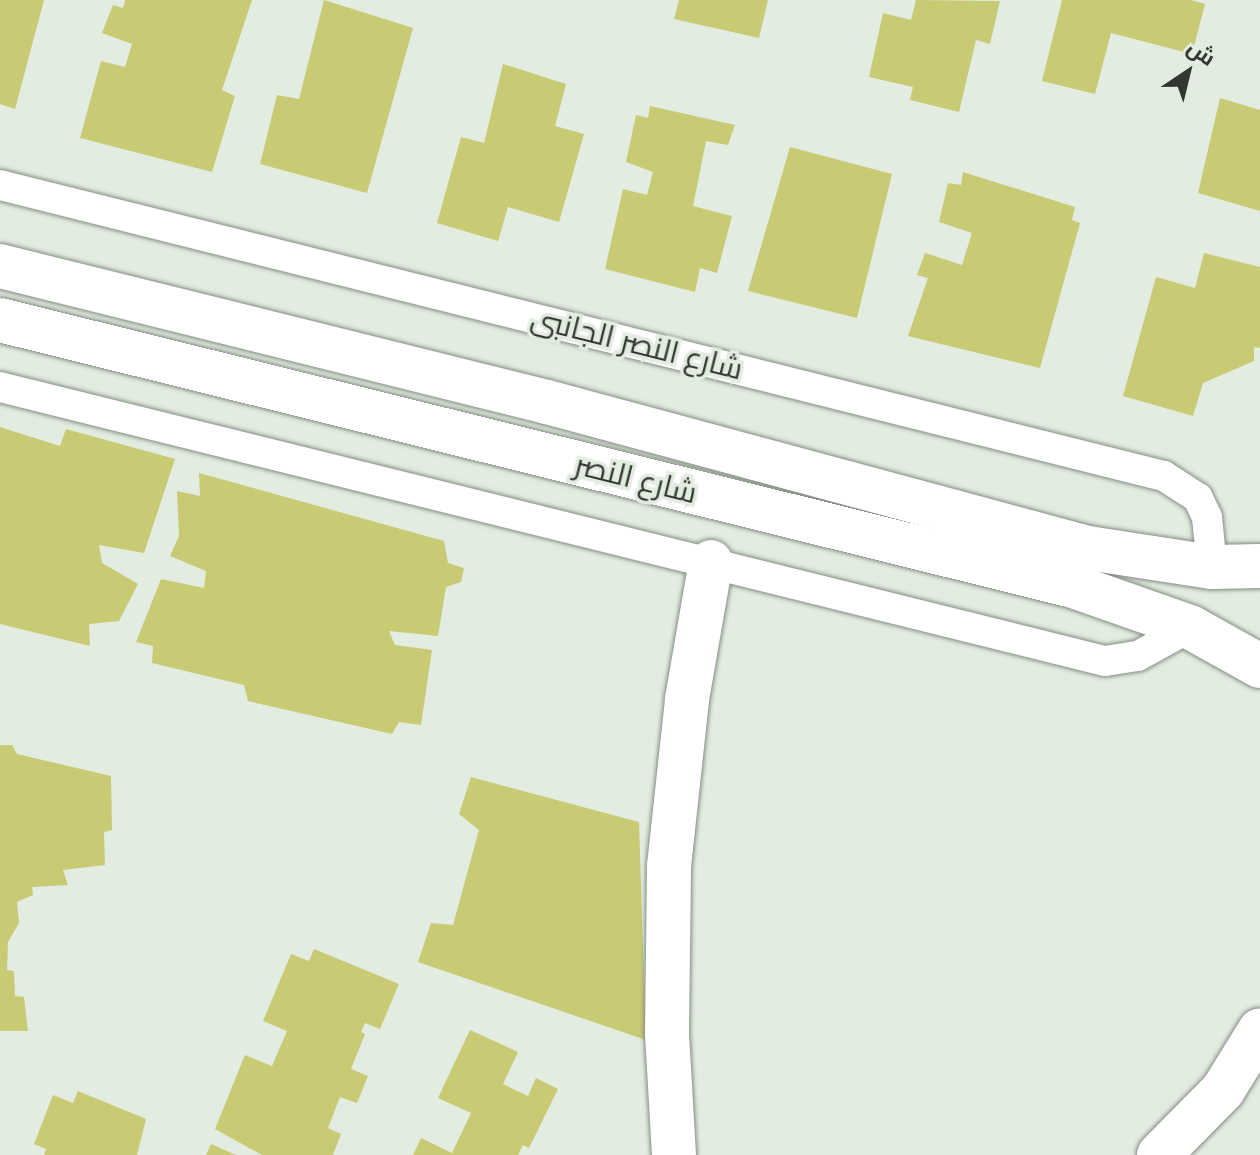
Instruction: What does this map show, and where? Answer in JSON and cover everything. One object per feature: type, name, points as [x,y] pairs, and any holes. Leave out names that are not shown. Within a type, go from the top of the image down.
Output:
[{"type":"street","name":"شارع النصر","points":[[0,266],[547,402],[1088,548],[1212,567],[1260,566]]},
{"type":"street","name":"شارع النصر","points":[[0,320],[1073,586],[1190,627],[1260,666]]},
{"type":"street","points":[[674,1155],[667,1033],[669,866],[687,699],[711,562]]},
{"type":"street","points":[[1159,1155],[1223,1090],[1260,1030]]},
{"type":"lane","name":"شارع النصر الجانبى","points":[[0,185],[1164,476],[1198,498],[1207,517],[1212,567]]},
{"type":"lane","points":[[0,387],[1105,661],[1138,656],[1190,627]]},
{"type":"building","points":[[0,0],[44,0],[15,109],[0,104]]},
{"type":"building","points":[[125,0],[252,0],[222,90],[235,96],[212,172],[80,138],[101,61],[125,67],[132,44],[102,33],[113,5],[123,8]]},
{"type":"building","points":[[324,0],[413,28],[367,193],[260,164],[277,95],[299,99]]},
{"type":"building","points":[[679,0],[768,0],[759,38],[674,19]]},
{"type":"building","points":[[916,0],[1000,1],[990,44],[976,40],[959,112],[910,100],[913,87],[869,77],[883,13],[911,20]]},
{"type":"building","points":[[1062,0],[1191,0],[1205,4],[1192,54],[1111,33],[1095,94],[1042,81]]},
{"type":"building","points":[[503,64],[566,84],[555,126],[584,134],[559,222],[508,207],[498,241],[437,223],[461,137],[484,143]]},
{"type":"building","points":[[1220,98],[1260,110],[1260,211],[1198,193]]},
{"type":"building","points":[[650,106],[735,125],[728,145],[706,141],[693,206],[732,216],[717,273],[700,268],[695,292],[605,269],[623,189],[647,195],[653,172],[626,162],[636,115],[648,118]]},
{"type":"building","points":[[790,147],[892,174],[857,318],[748,291]]},
{"type":"building","points":[[963,172],[1075,207],[1072,220],[1080,223],[1040,368],[908,336],[928,278],[917,275],[925,253],[962,265],[972,233],[939,222],[948,183],[961,185]]},
{"type":"building","points":[[1204,253],[1260,267],[1260,348],[1254,347],[1254,361],[1203,383],[1193,416],[1123,396],[1156,277],[1195,288]]},
{"type":"building","points":[[0,427],[60,446],[66,429],[175,459],[144,553],[99,545],[102,563],[138,584],[119,621],[89,624],[90,646],[0,624]]},
{"type":"building","points":[[199,473],[444,541],[448,563],[464,568],[461,582],[446,587],[438,636],[389,631],[395,645],[432,650],[421,725],[399,722],[392,734],[248,701],[244,685],[152,663],[153,646],[136,642],[161,579],[204,588],[206,571],[170,556],[179,536],[177,491],[200,496]]},
{"type":"building","points":[[0,745],[12,745],[17,754],[111,776],[112,830],[104,832],[105,865],[63,870],[68,885],[32,887],[33,895],[17,902],[19,923],[8,942],[7,970],[14,971],[15,996],[24,997],[28,1031],[0,1031]]},
{"type":"building","points":[[471,777],[639,822],[646,1040],[418,962],[431,923],[453,925],[479,830],[459,814]]},
{"type":"building","points":[[314,949],[399,984],[380,1029],[365,1023],[361,1032],[365,1034],[351,1069],[368,1076],[357,1103],[340,1097],[328,1128],[341,1134],[333,1155],[262,1155],[215,1129],[245,1055],[272,1066],[287,1031],[263,1021],[291,954],[309,961]]},
{"type":"building","points":[[470,1030],[518,1052],[503,1084],[528,1096],[536,1078],[558,1089],[529,1148],[523,1145],[518,1155],[413,1155],[421,1138],[452,1153],[471,1113],[438,1098]]},
{"type":"building","points":[[78,1091],[146,1119],[137,1155],[44,1155],[46,1149],[34,1144],[53,1095],[73,1103]]},
{"type":"building","points":[[211,1144],[236,1155],[206,1155]]}]
